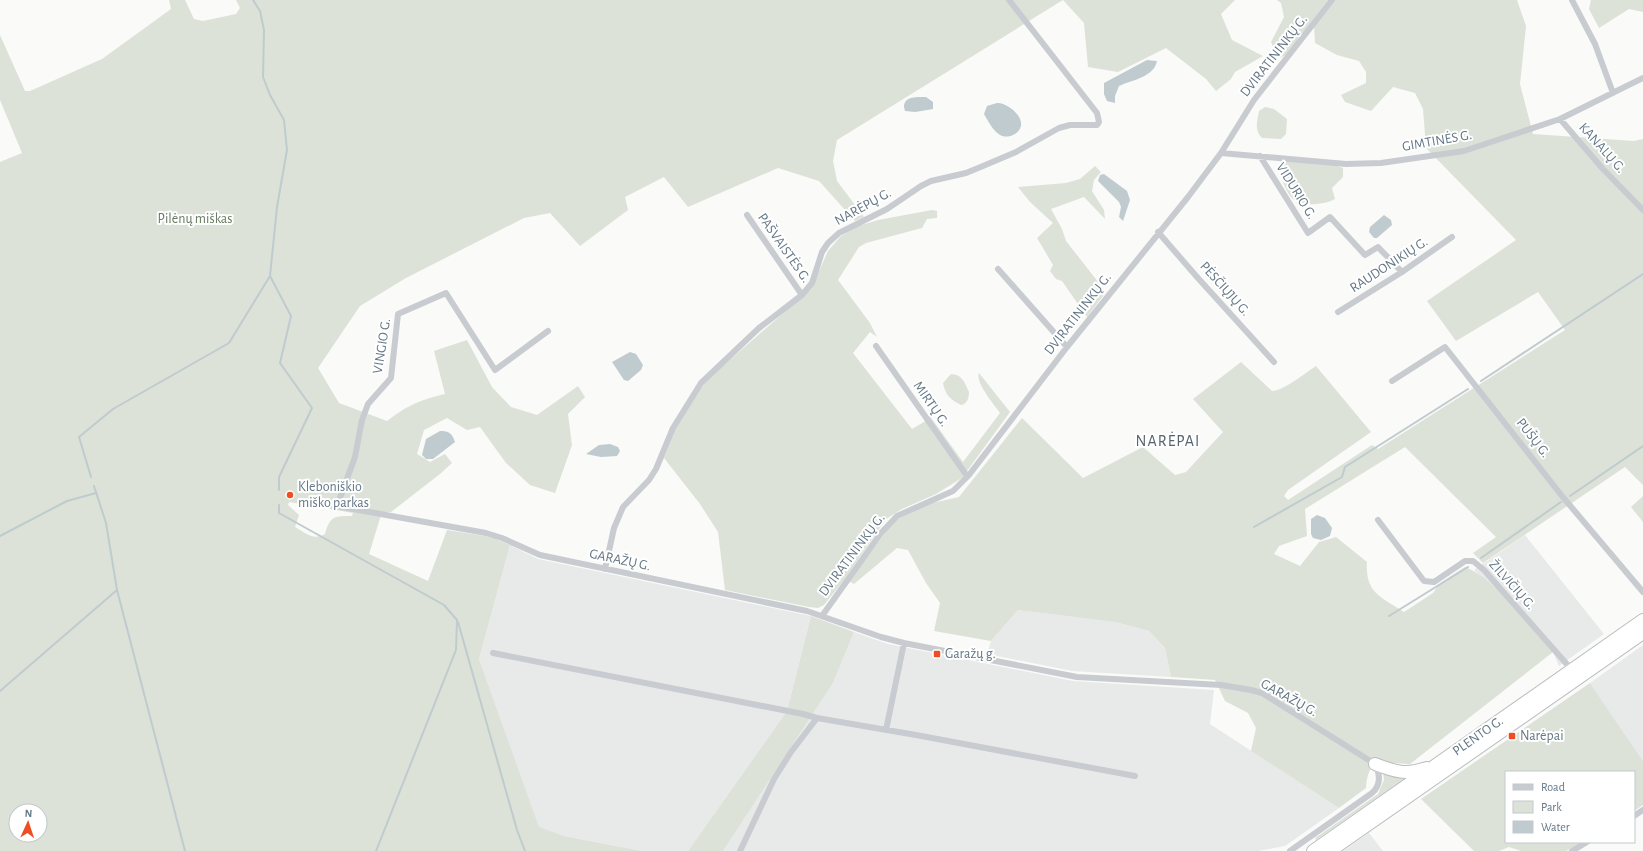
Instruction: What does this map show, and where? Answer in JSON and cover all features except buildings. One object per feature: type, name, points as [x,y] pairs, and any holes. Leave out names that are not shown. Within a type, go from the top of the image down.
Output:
[{"type":"highway","name":"PLENTO G.","points":[[1313,851],[1643,620]]},
{"type":"highway","name":"PLENTO G.","points":[[1330,851],[1340,847],[1643,633]]},
{"type":"highway","points":[[1375,764],[1398,772],[1407,773],[1440,763]]},
{"type":"street","name":"NARĖPŲ G.","points":[[605,569],[616,524],[623,507],[652,475],[674,428],[701,383],[760,328],[802,295],[812,283],[822,252],[828,243],[839,233],[851,225],[887,209],[931,181],[966,173],[983,166],[1016,152],[1059,128],[1070,125],[1097,125],[1099,122],[1097,113],[1009,0]]},
{"type":"street","name":"DVIRATININKŲ G.","points":[[822,616],[881,533],[897,516],[953,491],[968,476],[1067,347],[1222,153],[1254,100],[1332,0]]},
{"type":"street","points":[[1572,0],[1595,44],[1613,93]]},
{"type":"street","name":"GIMTINĖS G.","points":[[1222,153],[1346,164],[1381,163],[1464,151],[1560,119],[1643,78]]},
{"type":"street","name":"KANALŲ G.","points":[[1560,119],[1602,168],[1643,210]]},
{"type":"street","name":"VIDURIO G.","points":[[1260,156],[1308,233],[1330,217],[1365,255],[1378,247],[1402,272]]},
{"type":"street","name":"PAŠVAISTĖS G.","points":[[747,215],[802,295]]},
{"type":"street","name":"PĖSČIŲJŲ G.","points":[[1158,232],[1274,362]]},
{"type":"street","name":"RAUDONIKIŲ G.","points":[[1338,312],[1402,272],[1452,237]]},
{"type":"street","points":[[998,269],[1067,347]]},
{"type":"street","name":"VINGIO G.","points":[[337,506],[355,457],[362,420],[368,404],[391,378],[398,314],[446,293],[495,370],[548,331]]},
{"type":"street","name":"MIRTŲ G.","points":[[876,346],[968,476]]},
{"type":"street","name":"PUŠŲ G.","points":[[1392,381],[1445,347],[1562,496],[1643,592]]},
{"type":"street","name":"GARAŽŲ G.","points":[[325,504],[486,533],[502,538],[540,555],[808,611],[904,643],[1077,677],[1221,685],[1251,690],[1262,694],[1375,764]]},
{"type":"street","name":"ŽILVIČIŲ G.","points":[[1378,520],[1424,581],[1434,582],[1465,561],[1473,561],[1484,570],[1572,670]]},
{"type":"street","points":[[886,730],[904,643]]},
{"type":"street","points":[[493,653],[817,718],[1135,776]]},
{"type":"street","points":[[740,851],[774,778],[790,752],[817,718]]},
{"type":"street","points":[[1290,851],[1372,793],[1377,787],[1379,780],[1378,770],[1375,764]]},
{"type":"street","points":[[1572,851],[1586,843]]},
{"type":"shaded area","points":[[1525,535],[1604,634],[1559,666],[1553,652],[1474,570]]},
{"type":"shaded area","points":[[510,545],[538,559],[811,616],[787,711],[688,851],[642,851],[564,836],[539,828],[479,659]]},
{"type":"shaded area","points":[[1018,610],[1115,622],[1149,631],[1165,648],[1171,677],[1072,671],[987,654],[991,641]]},
{"type":"shaded area","points":[[854,632],[888,644],[1073,681],[1214,690],[1210,724],[1339,808],[1285,846],[1258,851],[723,851],[833,683]]},
{"type":"shaded area","points":[[1643,645],[1643,761],[1590,683]]},
{"type":"shaded area","points":[[1369,833],[1383,851],[1343,851]]},
{"type":"green space","name":"Pilėnų miškas","points":[[169,0],[185,0],[194,19],[203,21],[236,14],[240,8],[236,0],[1063,0],[837,140],[833,161],[837,181],[864,217],[855,221],[819,181],[778,168],[688,207],[664,177],[625,197],[628,210],[580,246],[550,213],[524,218],[406,278],[360,306],[318,368],[339,403],[387,421],[414,404],[428,398],[445,394],[434,351],[467,340],[492,387],[511,407],[537,415],[578,386],[585,397],[568,414],[572,445],[555,493],[530,485],[506,463],[480,427],[467,430],[447,418],[424,430],[417,454],[430,462],[445,454],[452,463],[391,512],[382,512],[369,554],[428,581],[447,530],[491,537],[510,545],[479,659],[539,827],[564,836],[642,851],[0,851],[0,162],[22,153],[0,100],[0,35],[25,91],[30,91],[102,59],[171,9]],"holes":[[[289,502],[353,513],[352,516],[341,516],[334,518],[331,520],[325,534],[317,537],[306,534],[295,527],[299,515],[288,505]]]},
{"type":"green space","points":[[1063,0],[1235,0],[1221,14],[1232,40],[1263,56],[1235,72],[1231,79],[1216,91],[1206,79],[1166,48],[1118,72],[1088,67],[1084,23]]},
{"type":"green space","points":[[1277,0],[1328,0],[1286,55],[1280,58],[1276,54],[1271,42],[1284,17],[1281,3]]},
{"type":"green space","points":[[1332,0],[1517,0],[1526,26],[1520,84],[1533,134],[1634,141],[1643,139],[1643,485],[1625,467],[1483,563],[1473,553],[1496,537],[1405,447],[1305,509],[1307,536],[1279,546],[1274,554],[1300,566],[1319,542],[1336,537],[1367,562],[1369,581],[1376,593],[1404,612],[1433,593],[1440,583],[1465,567],[1488,581],[1500,592],[1553,652],[1410,764],[1385,762],[1374,766],[1370,770],[1367,777],[1366,788],[1339,808],[1251,751],[1256,728],[1248,713],[1225,701],[1215,680],[1171,677],[1165,648],[1149,631],[1115,622],[1018,610],[991,641],[934,631],[940,603],[926,583],[908,550],[897,548],[854,584],[849,581],[894,521],[932,503],[959,497],[1022,418],[1083,478],[1143,447],[1175,475],[1186,472],[1223,432],[1193,399],[1241,362],[1272,391],[1283,388],[1316,366],[1371,432],[1288,490],[1284,496],[1288,500],[1372,445],[1378,449],[1565,330],[1538,292],[1456,341],[1427,301],[1516,240],[1426,148],[1423,109],[1415,93],[1393,87],[1371,111],[1345,102],[1341,95],[1366,83],[1366,72],[1359,61],[1337,55],[1315,43],[1314,25]]},
{"type":"green space","points":[[1591,0],[1643,0],[1643,12],[1629,9],[1599,28],[1589,9]]},
{"type":"green space","points":[[1265,107],[1274,109],[1287,119],[1286,134],[1281,139],[1262,138],[1259,135],[1257,126],[1259,111]]},
{"type":"green space","points":[[1284,160],[1331,164],[1343,168],[1343,177],[1332,188],[1335,199],[1320,204],[1307,204],[1296,201],[1292,198],[1284,185],[1280,172],[1280,168]]},
{"type":"green space","points":[[1095,166],[1101,172],[1094,180],[1092,191],[1104,210],[1105,219],[1084,197],[1051,209],[1062,229],[1066,241],[1106,292],[1087,317],[1062,281],[1056,279],[1050,271],[1053,265],[1037,238],[1053,223],[1030,202],[1018,187],[1066,183],[1080,179]]},
{"type":"green space","points":[[932,210],[937,211],[937,218],[927,219],[922,228],[866,243],[859,247],[838,280],[870,323],[877,337],[870,332],[853,353],[912,429],[924,422],[929,415],[963,462],[1000,413],[982,388],[979,373],[1010,412],[962,478],[936,494],[902,509],[886,519],[844,580],[824,605],[818,608],[809,607],[725,590],[718,532],[700,504],[664,458],[676,428],[694,397],[709,378],[811,289],[828,251],[840,237],[855,227],[878,220]]},
{"type":"green space","points":[[951,374],[955,374],[960,377],[969,392],[967,400],[961,405],[951,399],[945,391],[943,383]]},
{"type":"green space","points":[[1643,496],[1643,522],[1631,507]]},
{"type":"green space","points":[[811,616],[854,632],[833,683],[723,851],[688,851],[787,711]]},
{"type":"green space","points":[[1590,683],[1643,761],[1643,805],[1635,810],[1635,771],[1505,771],[1505,843],[1581,843],[1566,851],[1521,851],[1509,847],[1499,851],[1474,851],[1421,799]]},
{"type":"green space","points":[[1383,771],[1408,776],[1316,840],[1315,838],[1378,794],[1384,780]]},
{"type":"water","points":[[1147,60],[1157,61],[1152,71],[1142,77],[1119,86],[1115,96],[1115,103],[1107,101],[1104,94],[1104,83]]},
{"type":"water","points":[[915,97],[926,97],[933,102],[933,109],[915,112],[905,111],[905,103],[909,99]]},
{"type":"water","points":[[1001,103],[1013,110],[1021,122],[1021,127],[1013,135],[1008,137],[999,134],[992,127],[984,114],[987,106]]},
{"type":"water","points":[[1104,174],[1127,191],[1130,200],[1123,221],[1119,217],[1121,207],[1119,202],[1098,181],[1100,175]]},
{"type":"water","points":[[1384,215],[1391,220],[1392,225],[1377,238],[1374,238],[1369,232],[1370,227]]},
{"type":"water","points":[[630,352],[636,354],[643,365],[641,370],[628,381],[624,380],[612,362]]},
{"type":"water","points":[[440,431],[450,433],[455,442],[433,459],[426,459],[422,455],[426,439]]},
{"type":"water","points":[[610,444],[618,447],[620,451],[617,456],[601,457],[586,454],[599,445]]},
{"type":"water","points":[[1317,515],[1325,518],[1332,528],[1330,536],[1321,540],[1313,538],[1311,534],[1311,519]]},
{"type":"waterway","points":[[91,477],[79,437],[113,409],[229,343],[270,276],[277,207],[287,150],[284,120],[270,95],[263,77],[264,30],[260,11],[253,0]]},
{"type":"waterway","points":[[1481,381],[1643,274]]},
{"type":"waterway","points":[[270,276],[291,316],[280,363],[312,408],[279,477],[279,490]]},
{"type":"waterway","points":[[1254,527],[1342,477],[1345,467],[1468,389]]},
{"type":"waterway","points":[[1570,496],[1643,446]]},
{"type":"waterway","points":[[94,486],[106,523],[117,590],[185,851]]},
{"type":"waterway","points":[[0,536],[67,501],[96,493]]},
{"type":"waterway","points":[[1481,558],[1561,502]]},
{"type":"waterway","points":[[279,505],[279,513],[444,605],[457,620],[456,650],[376,851]]},
{"type":"waterway","points":[[1389,616],[1468,567]]},
{"type":"waterway","points":[[0,691],[117,590]]},
{"type":"waterway","points":[[458,622],[517,830],[525,851]]},
{"type":"place","name":"Kleboniškio miško parkas","points":[[290,495]]},
{"type":"place","name":"Garažų g.","points":[[937,654]]},
{"type":"place","name":"Narėpai","points":[[1512,736]]},
{"type":"district","name":"NARĖPAI","points":[[1168,441]]}]
